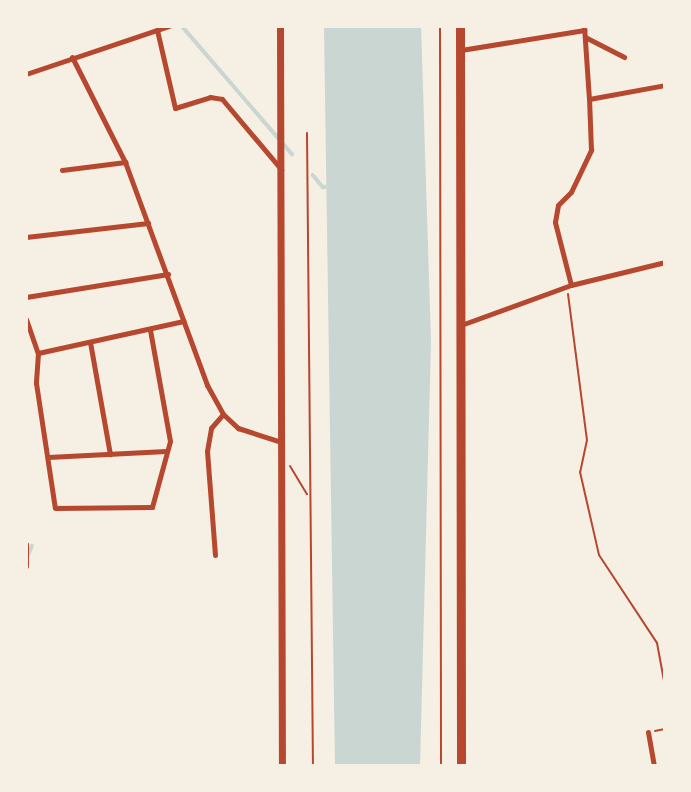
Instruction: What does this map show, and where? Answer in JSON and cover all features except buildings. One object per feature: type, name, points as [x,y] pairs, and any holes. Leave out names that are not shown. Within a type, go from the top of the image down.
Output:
[{"type":"main road","points":[[460,26],[461,766]]},
{"type":"street","points":[[26,74],[169,26]]},
{"type":"street","points":[[279,26],[282,766]]},
{"type":"street","points":[[461,50],[584,28],[591,150],[571,192],[558,205],[555,222],[569,285]]},
{"type":"street","points":[[158,30],[175,108],[185,108],[199,99],[222,99],[281,166]]},
{"type":"street","points":[[585,37],[624,57]]},
{"type":"street","points":[[72,57],[125,162],[168,274],[195,359],[223,414],[238,428],[281,442]]},
{"type":"street","points":[[589,99],[665,85]]},
{"type":"street","points":[[62,170],[125,162]]},
{"type":"street","points":[[26,237],[148,223]]},
{"type":"street","points":[[461,325],[569,285],[665,262]]},
{"type":"street","points":[[26,297],[168,274]]},
{"type":"street","points":[[26,319],[38,353],[36,383],[55,508],[152,506],[170,441],[150,330]]},
{"type":"street","points":[[38,353],[184,321]]},
{"type":"street","points":[[90,342],[110,454]]},
{"type":"street","points":[[215,555],[207,451],[211,428],[223,414]]},
{"type":"street","points":[[48,457],[166,451]]},
{"type":"street","points":[[26,544],[26,566]]},
{"type":"street","points":[[648,732],[654,766]]},
{"type":"path","points":[[440,26],[441,766]]},
{"type":"path","points":[[307,133],[308,495],[313,766]]},
{"type":"path","points":[[569,285],[587,440],[580,472],[600,555],[657,643],[665,686]]},
{"type":"path","points":[[281,456],[308,495]]},
{"type":"shaded area","points":[[324,26],[421,26],[431,341],[420,766],[335,766]]},
{"type":"waterway","points":[[182,26],[292,154]]},
{"type":"waterway","points":[[313,175],[323,187],[330,186]]},
{"type":"waterway","points":[[27,557],[32,546]]}]
